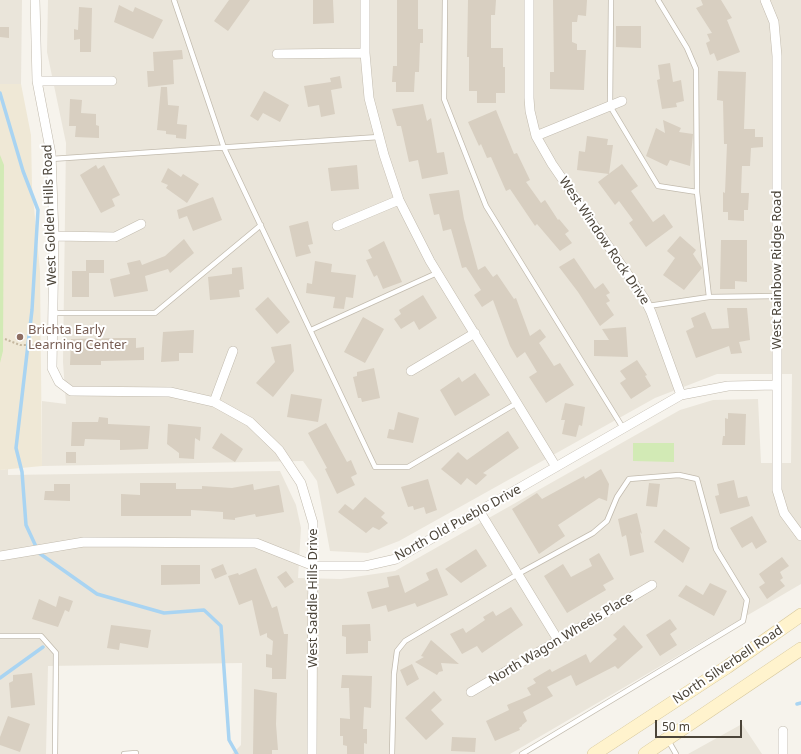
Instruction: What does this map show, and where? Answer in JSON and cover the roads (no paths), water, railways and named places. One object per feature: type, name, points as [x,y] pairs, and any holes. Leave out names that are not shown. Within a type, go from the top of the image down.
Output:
[{"type":"main road","name":"North Silverbell Road","points":[[594,754],[727,667],[801,615]]},
{"type":"main road","points":[[645,754],[801,650]]},
{"type":"street","name":"West Golden Hills Road","points":[[35,0],[37,81],[51,159],[54,236],[52,368],[59,382]]},
{"type":"street","points":[[364,0],[365,53],[369,98],[379,137],[399,200],[437,273],[556,467]]},
{"type":"street","name":"West Window Rock Drive","points":[[529,0],[529,98],[530,111],[536,136],[548,158],[625,268],[648,306],[681,395]]},
{"type":"street","name":"West Rainbow Ridge Road","points":[[765,0],[774,22],[777,56],[777,490],[784,512],[801,536]]},
{"type":"street","points":[[277,54],[365,53]]},
{"type":"street","points":[[37,81],[112,81]]},
{"type":"street","points":[[536,136],[622,101]]},
{"type":"street","points":[[337,226],[399,200]]},
{"type":"street","points":[[54,236],[115,237],[141,224]]},
{"type":"street","points":[[411,371],[475,333]]},
{"type":"street","points":[[214,402],[233,350]]},
{"type":"street","name":"West Saddle Hills Drive","points":[[59,382],[71,391],[170,392],[214,402],[250,422],[279,450],[301,483],[313,523],[312,754]]},
{"type":"street","name":"North Old Pueblo Drive","points":[[0,556],[84,542],[256,543],[314,566],[365,566],[396,559],[681,395],[728,386],[777,385]]},
{"type":"street","points":[[480,512],[558,640]]},
{"type":"street","name":"North Wagon Wheels Place","points":[[471,692],[652,585]]},
{"type":"street","points":[[783,731],[783,754]]},
{"type":"lane","points":[[174,0],[224,148],[376,467],[408,467],[517,403]]},
{"type":"lane","points":[[445,0],[444,100],[486,206],[623,428]]},
{"type":"lane","points":[[611,0],[610,106],[658,186],[697,192]]},
{"type":"lane","points":[[658,0],[687,48],[696,70],[697,192],[709,297]]},
{"type":"lane","points":[[51,159],[379,137]]},
{"type":"lane","points":[[53,313],[155,313],[261,225]]},
{"type":"lane","points":[[311,330],[437,273]]},
{"type":"lane","points":[[648,306],[709,297],[777,296]]},
{"type":"lane","points":[[392,754],[394,674],[397,651],[405,641],[518,574],[593,533],[607,521],[617,497],[629,479],[679,475],[697,479],[716,549],[747,600],[743,621],[522,754]]},
{"type":"lane","points":[[0,636],[40,636],[56,653],[55,754]]},
{"type":"lane","points":[[668,740],[676,754]]},
{"type":"lane","points":[[124,754],[136,753]]},
{"type":"waterway","points":[[0,93],[23,171],[38,210],[32,310],[16,448],[22,472],[26,525],[39,553],[97,594],[164,613],[204,610],[221,626],[229,740],[237,754]]},
{"type":"waterway","points":[[0,678],[43,647]]},
{"type":"waterway","points":[[797,704],[801,703]]},
{"type":"place","name":"Brichta Early Learning Center","points":[[20,337]]}]
